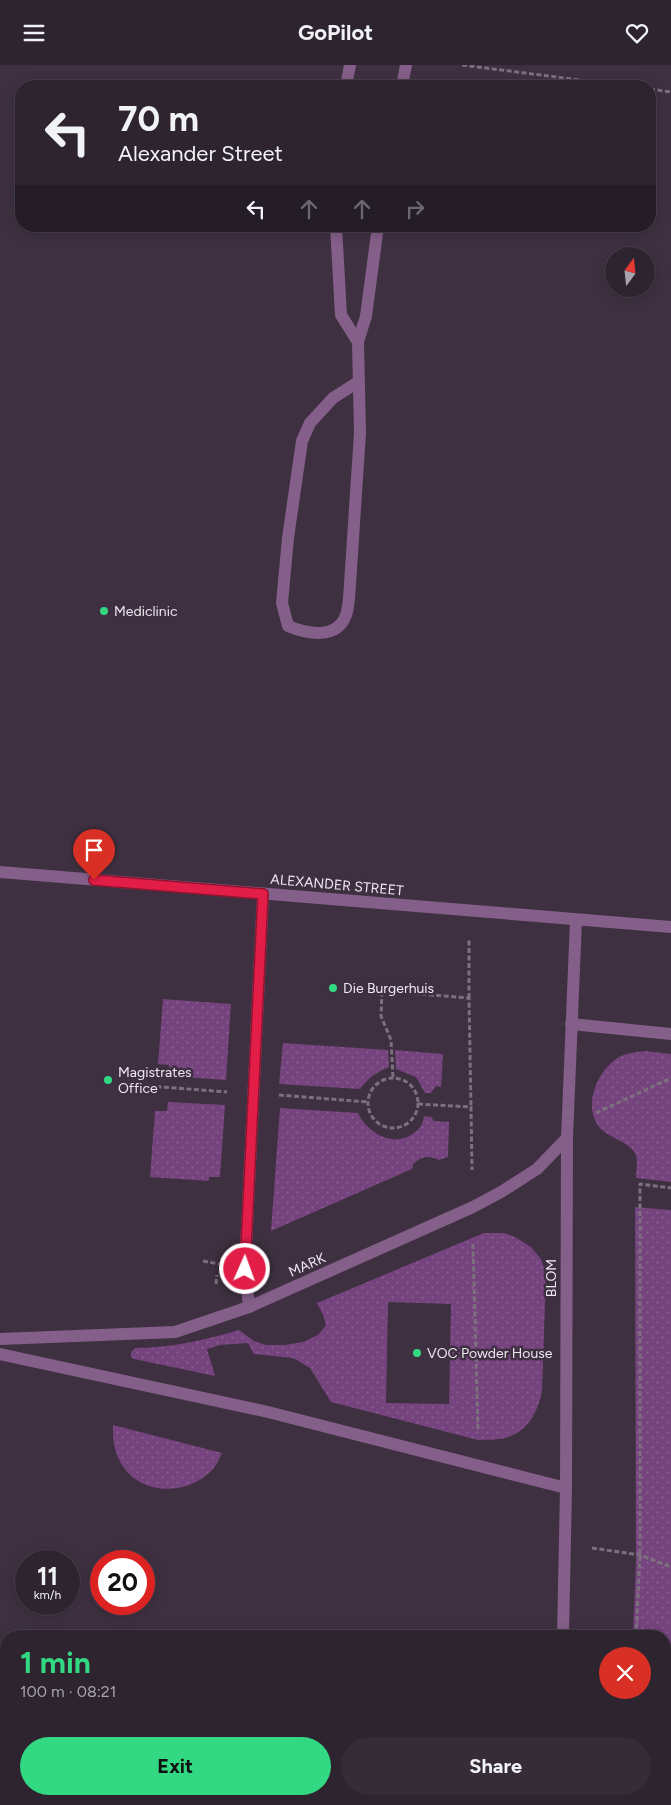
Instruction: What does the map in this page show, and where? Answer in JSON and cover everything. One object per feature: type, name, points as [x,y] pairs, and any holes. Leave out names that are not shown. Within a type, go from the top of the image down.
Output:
[{"type":"street","points":[[347,80],[350,65]]},
{"type":"street","points":[[403,80],[406,65]]},
{"type":"street","points":[[336,232],[341,315],[358,342]]},
{"type":"street","points":[[358,382],[332,399],[310,423],[302,441],[288,538],[282,603],[288,626],[303,632],[320,634],[338,626],[346,616],[349,599],[360,433],[358,342],[366,316],[377,232]]},
{"type":"street","name":"ALEXANDER STREET","points":[[0,872],[671,927]]},
{"type":"street","points":[[249,1307],[245,1269],[263,894]]},
{"type":"street","name":"BLOM","points":[[563,1630],[566,1488],[567,1138],[576,920]]},
{"type":"street","points":[[571,1024],[671,1034]]},
{"type":"street","name":"MARK","points":[[0,1339],[174,1332],[249,1307],[501,1193],[537,1169],[567,1138]]},
{"type":"street","points":[[0,1354],[268,1412],[566,1488]]},
{"type":"path","points":[[462,65],[580,80]]},
{"type":"path","points":[[656,90],[671,92]]},
{"type":"path","points":[[469,940],[472,1170]]},
{"type":"path","points":[[393,1077],[391,1040],[381,1016],[382,991],[469,998]]},
{"type":"path","points":[[393,1077],[410,1085],[416,1093],[418,1105],[415,1115],[408,1123],[398,1128],[386,1127],[377,1122],[370,1113],[368,1102],[371,1091],[378,1083],[393,1077]]},
{"type":"path","points":[[593,1114],[671,1078]]},
{"type":"path","points":[[149,1086],[233,1092]]},
{"type":"path","points":[[270,1095],[368,1102]]},
{"type":"path","points":[[418,1105],[471,1107]]},
{"type":"path","points":[[636,1630],[640,1555],[640,1184],[671,1188]]},
{"type":"path","points":[[473,1244],[478,1431]]},
{"type":"path","points":[[203,1261],[219,1264],[216,1285]]},
{"type":"path","points":[[590,1548],[640,1555],[671,1567]]},
{"type":"shaded area","points":[[163,999],[231,1004],[226,1080],[169,1076],[169,1065],[158,1064]]},
{"type":"shaded area","points":[[283,1043],[388,1050],[389,1067],[373,1076],[360,1089],[279,1084]]},
{"type":"shaded area","points":[[395,1050],[443,1054],[441,1087],[436,1086],[431,1093],[425,1093],[416,1077],[396,1069]]},
{"type":"shaded area","points":[[645,1051],[671,1054],[671,1182],[636,1178],[637,1157],[633,1150],[605,1133],[597,1124],[593,1115],[592,1106],[595,1087],[605,1070],[619,1057]]},
{"type":"shaded area","points":[[168,1102],[225,1105],[220,1177],[209,1177],[209,1181],[150,1177],[155,1111],[167,1111]]},
{"type":"shaded area","points":[[280,1108],[358,1113],[367,1126],[380,1136],[396,1139],[411,1135],[416,1131],[422,1125],[424,1116],[431,1117],[434,1121],[449,1122],[448,1157],[439,1160],[432,1157],[419,1159],[413,1164],[412,1169],[271,1231]]},
{"type":"shaded area","points":[[635,1207],[671,1210],[671,1630],[633,1630],[636,1562]]},
{"type":"shaded area","points":[[484,1233],[504,1233],[515,1237],[531,1247],[541,1259],[546,1274],[542,1391],[533,1417],[524,1428],[509,1437],[478,1440],[331,1402],[310,1368],[293,1358],[254,1354],[248,1343],[220,1345],[207,1349],[215,1376],[131,1357],[131,1352],[135,1348],[162,1347],[188,1343],[239,1330],[254,1341],[266,1345],[285,1345],[303,1342],[318,1335],[326,1325],[317,1303]],"holes":[[[388,1302],[451,1304],[449,1404],[386,1403]]]},
{"type":"shaded area","points":[[113,1425],[222,1453],[212,1470],[198,1481],[171,1489],[157,1488],[144,1484],[132,1476],[123,1466],[115,1449]]},
{"type":"place","name":"Mediclinic","points":[[104,611]]},
{"type":"place","name":"Die Burgerhuis","points":[[333,988]]},
{"type":"place","name":"Magistrates Office","points":[[108,1080]]},
{"type":"place","name":"VOC Powder House","points":[[417,1353]]},
{"type":"route","points":[[94,880],[263,894],[245,1269]]}]
